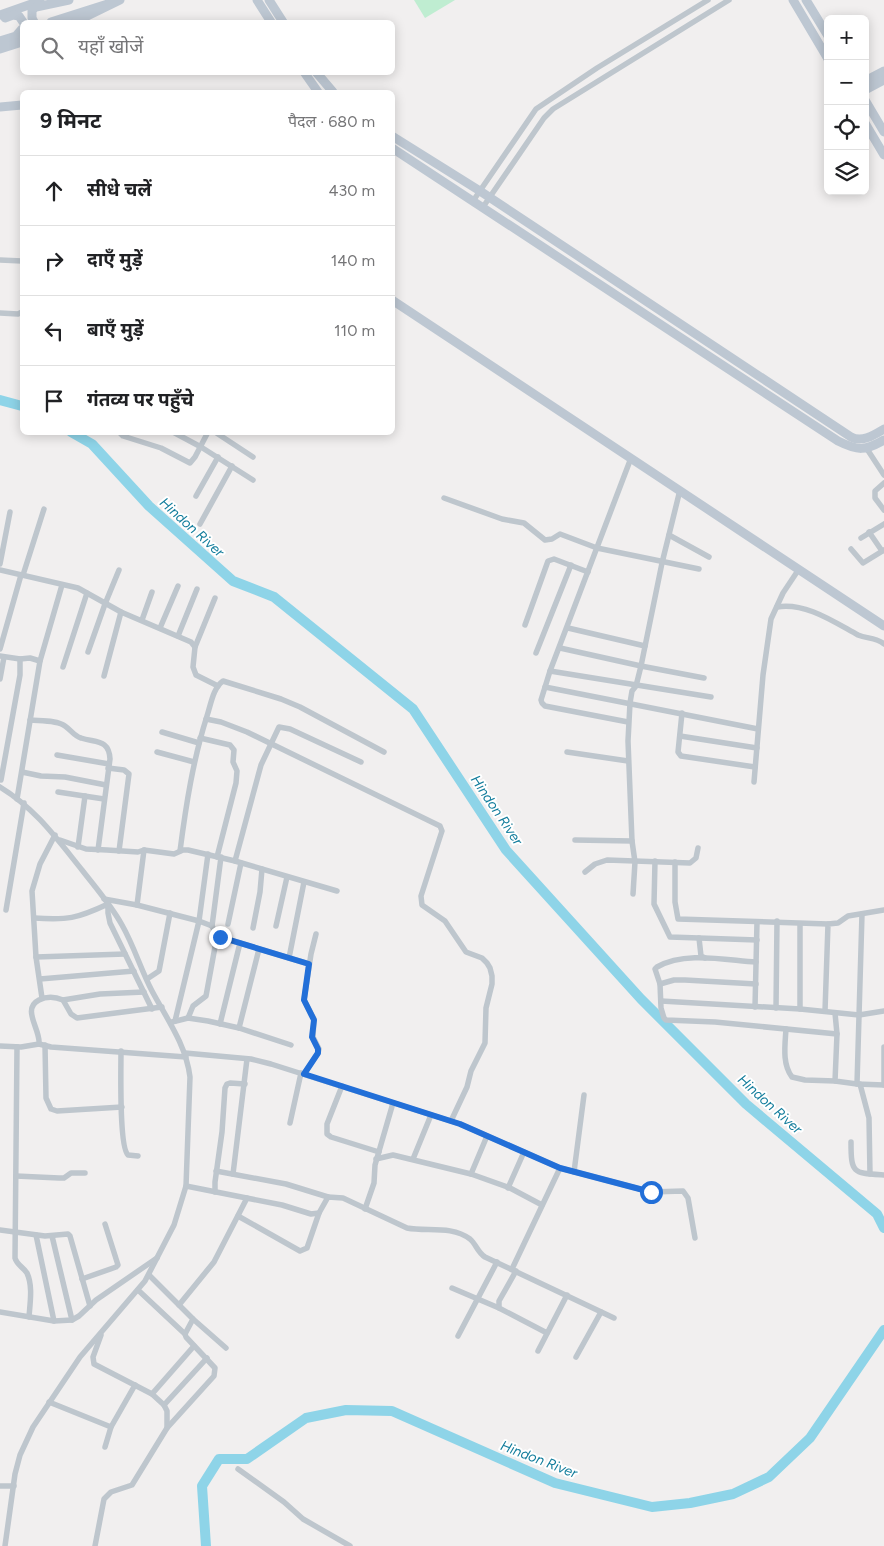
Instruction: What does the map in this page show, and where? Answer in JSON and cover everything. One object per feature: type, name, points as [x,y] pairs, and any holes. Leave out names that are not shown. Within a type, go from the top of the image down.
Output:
[{"type":"street","points":[[0,15],[43,0]]},
{"type":"street","points":[[34,20],[32,10],[36,7],[69,0]]},
{"type":"street","points":[[257,0],[271,20]]},
{"type":"street","points":[[269,0],[282,20]]},
{"type":"street","points":[[473,201],[536,109],[596,68],[708,0]]},
{"type":"street","points":[[483,207],[544,118],[553,109],[729,0]]},
{"type":"street","points":[[793,0],[824,53]]},
{"type":"street","points":[[806,0],[824,29]]},
{"type":"street","points":[[58,20],[117,1]]},
{"type":"street","points":[[80,20],[117,1]]},
{"type":"street","points":[[0,19],[13,15],[19,16],[22,20]]},
{"type":"street","points":[[0,41],[16,36],[20,31]]},
{"type":"street","points":[[0,49],[20,43]]},
{"type":"street","points":[[869,79],[884,71]]},
{"type":"street","points":[[306,75],[317,90]]},
{"type":"street","points":[[319,75],[331,90]]},
{"type":"street","points":[[869,88],[884,80]]},
{"type":"street","points":[[0,107],[20,105]]},
{"type":"street","points":[[868,105],[884,132]]},
{"type":"street","points":[[869,130],[884,155]]},
{"type":"street","points":[[395,138],[480,191],[855,439],[876,434],[884,429]]},
{"type":"street","points":[[395,150],[848,447],[865,449],[884,440]]},
{"type":"street","points":[[0,260],[20,261]]},
{"type":"street","points":[[395,302],[884,626]]},
{"type":"street","points":[[0,314],[20,313]]},
{"type":"street","points":[[122,435],[161,448],[186,462],[193,461],[207,435]]},
{"type":"street","points":[[179,435],[253,480]]},
{"type":"street","points":[[220,435],[253,457]]},
{"type":"street","points":[[861,439],[865,449],[884,475]]},
{"type":"street","points":[[196,496],[218,458]]},
{"type":"street","points":[[628,722],[545,706],[541,700],[544,687],[631,458]]},
{"type":"street","points":[[200,524],[232,466]]},
{"type":"street","points":[[884,483],[876,491],[876,498],[884,510]]},
{"type":"street","points":[[633,894],[635,862],[628,761],[630,703],[632,691],[636,686],[641,666],[662,563],[680,490]]},
{"type":"street","points":[[444,498],[509,521],[524,523],[545,540],[552,539],[560,534],[598,548],[662,563],[699,569]]},
{"type":"street","points":[[0,649],[44,508]]},
{"type":"street","points":[[0,564],[10,512]]},
{"type":"street","points":[[861,538],[884,524]]},
{"type":"street","points":[[851,549],[862,564],[883,550],[869,532]]},
{"type":"street","points":[[669,535],[709,558]]},
{"type":"street","points":[[525,625],[548,561],[554,559],[588,572]]},
{"type":"street","points":[[536,653],[570,565]]},
{"type":"street","points":[[754,782],[758,729],[771,619],[799,569]]},
{"type":"street","points":[[0,570],[78,588],[104,604],[191,642],[195,647]]},
{"type":"street","points":[[88,652],[118,570]]},
{"type":"street","points":[[18,799],[40,661],[62,585]]},
{"type":"street","points":[[160,628],[178,586]]},
{"type":"street","points":[[178,636],[198,590]]},
{"type":"street","points":[[142,620],[152,592]]},
{"type":"street","points":[[63,667],[87,593]]},
{"type":"street","points":[[215,598],[195,647],[193,667],[196,675],[218,686]]},
{"type":"street","points":[[777,607],[785,606],[806,610],[838,623],[860,636],[877,639],[884,644]]},
{"type":"street","points":[[104,676],[121,612]]},
{"type":"street","points":[[568,628],[645,646]]},
{"type":"street","points":[[560,648],[704,678]]},
{"type":"street","points":[[0,678],[2,657],[30,658],[40,661]]},
{"type":"street","points":[[9,793],[0,779],[20,674],[20,659]]},
{"type":"street","points":[[550,671],[711,697]]},
{"type":"street","points":[[180,851],[194,762],[206,719],[218,686],[223,682],[281,699],[384,752]]},
{"type":"street","points":[[544,687],[758,729]]},
{"type":"street","points":[[682,714],[678,752],[681,756],[756,767]]},
{"type":"street","points":[[206,719],[220,722],[271,744],[440,826],[442,831],[422,896],[422,905],[446,921],[466,952],[482,958],[490,968],[492,976],[486,1008],[485,1043],[471,1071],[467,1087],[451,1121]]},
{"type":"street","points":[[30,720],[57,723],[66,727],[76,736],[105,745],[110,754],[98,850]]},
{"type":"street","points":[[235,860],[261,765],[277,729],[282,727],[290,728],[361,762]]},
{"type":"street","points":[[162,732],[200,741],[230,745],[234,750],[233,762],[237,771],[219,857],[212,926],[217,936],[206,996],[193,1006],[188,1018]]},
{"type":"street","points":[[680,736],[757,748]]},
{"type":"street","points":[[157,752],[194,762]]},
{"type":"street","points":[[567,752],[628,761]]},
{"type":"street","points":[[57,755],[109,766],[124,770],[129,774],[119,851]]},
{"type":"street","points":[[22,772],[106,785]]},
{"type":"street","points":[[0,787],[24,804],[56,837],[106,901],[123,927],[162,1007],[173,1022],[186,1055],[190,1077],[186,1186],[177,1217],[149,1275],[80,1357],[33,1427],[25,1443],[15,1474],[4,1546]]},
{"type":"street","points":[[58,792],[104,800]]},
{"type":"street","points":[[78,847],[85,796]]},
{"type":"street","points":[[6,910],[24,804]]},
{"type":"street","points":[[56,837],[78,847],[98,850],[138,852],[144,850],[174,854],[188,850],[235,860],[337,891]]},
{"type":"street","points":[[42,998],[36,957],[32,891],[40,864],[56,837]]},
{"type":"street","points":[[575,840],[632,840]]},
{"type":"street","points":[[585,872],[602,861],[690,863],[694,862],[698,848]]},
{"type":"street","points":[[137,905],[144,850]]},
{"type":"street","points":[[173,1022],[199,921],[208,854]]},
{"type":"street","points":[[655,862],[654,904],[670,937],[757,940]]},
{"type":"street","points":[[675,862],[675,902],[678,919],[828,924],[838,923],[848,916],[884,910]]},
{"type":"street","points":[[228,924],[241,863]]},
{"type":"street","points":[[253,928],[262,869]]},
{"type":"street","points":[[276,926],[287,877]]},
{"type":"street","points":[[289,958],[304,882]]},
{"type":"street","points":[[34,918],[82,916],[106,901],[137,905],[212,926]]},
{"type":"street","points":[[106,901],[110,923],[152,1009]]},
{"type":"street","points":[[147,979],[160,971],[170,913]]},
{"type":"street","points":[[862,914],[859,1084],[869,1118],[870,1174]]},
{"type":"street","points":[[776,1008],[777,921]]},
{"type":"street","points":[[755,1006],[757,922]]},
{"type":"street","points":[[800,924],[800,1010]]},
{"type":"street","points":[[825,1012],[828,924]]},
{"type":"street","points":[[290,1123],[302,1074],[318,1053],[312,1037],[314,1020],[304,1000],[309,964],[316,934]]},
{"type":"street","points":[[217,936],[309,964]]},
{"type":"street","points":[[699,938],[701,956],[705,958]]},
{"type":"street","points":[[220,1024],[240,943]]},
{"type":"street","points":[[239,1028],[259,949]]},
{"type":"street","points":[[36,957],[84,957],[125,954]]},
{"type":"street","points":[[756,962],[705,958],[682,959],[662,964],[656,969],[660,984],[663,1016],[666,1020],[715,1022],[837,1034]]},
{"type":"street","points":[[40,979],[134,971]]},
{"type":"street","points":[[660,984],[674,980],[756,984]]},
{"type":"street","points":[[122,1107],[57,1111],[51,1109],[46,1098],[42,1045],[31,1014],[34,1004],[42,998],[51,997],[63,1000],[100,994],[144,992]]},
{"type":"street","points":[[63,1000],[71,1014],[77,1018],[162,1007]]},
{"type":"street","points":[[661,1001],[755,1006],[859,1015],[884,1011]]},
{"type":"street","points":[[835,1013],[837,1034],[835,1080]]},
{"type":"street","points":[[173,1022],[188,1018],[220,1024],[239,1028],[291,1045]]},
{"type":"street","points":[[786,1029],[786,1066],[792,1077],[805,1080],[835,1080],[859,1084],[884,1085],[884,1047]]},
{"type":"street","points":[[0,1046],[42,1045],[247,1059],[302,1074],[451,1121],[560,1168],[651,1192],[683,1191],[688,1198],[694,1238]]},
{"type":"street","points":[[17,1047],[15,1258],[16,1262],[28,1275],[30,1291],[29,1317]]},
{"type":"street","points":[[121,1051],[125,1150],[128,1155],[138,1156]]},
{"type":"street","points":[[233,1174],[247,1059]]},
{"type":"street","points":[[215,1192],[225,1088],[230,1083],[245,1084]]},
{"type":"street","points":[[342,1086],[327,1124],[327,1134],[331,1138],[379,1152]]},
{"type":"street","points":[[574,1172],[584,1095]]},
{"type":"street","points":[[365,1209],[374,1183],[376,1159],[393,1103]]},
{"type":"street","points":[[413,1160],[431,1115]]},
{"type":"street","points":[[471,1174],[487,1136]]},
{"type":"street","points":[[850,1142],[852,1167],[860,1172],[884,1175]]},
{"type":"street","points":[[508,1188],[524,1152]]},
{"type":"street","points":[[376,1159],[393,1155],[471,1174],[508,1188],[542,1205]]},
{"type":"street","points":[[499,1308],[499,1301],[560,1168]]},
{"type":"street","points":[[216,1171],[286,1184],[328,1197],[343,1198],[406,1228],[414,1230],[439,1229],[463,1236],[472,1241],[481,1254],[614,1318]]},
{"type":"street","points":[[16,1176],[64,1178],[71,1173],[85,1173]]},
{"type":"street","points":[[186,1186],[247,1198],[311,1214],[319,1213]]},
{"type":"street","points":[[238,1216],[300,1251],[306,1248],[319,1213],[328,1197]]},
{"type":"street","points":[[179,1305],[214,1262],[247,1198]]},
{"type":"street","points":[[82,1279],[118,1265],[105,1224]]},
{"type":"street","points":[[0,1230],[52,1236],[68,1234],[90,1306]]},
{"type":"street","points":[[36,1235],[54,1321]]},
{"type":"street","points":[[52,1236],[72,1320]]},
{"type":"street","points":[[0,1312],[54,1321],[72,1320],[159,1257]]},
{"type":"street","points":[[458,1336],[497,1262]]},
{"type":"street","points":[[149,1275],[193,1319],[226,1348]]},
{"type":"street","points":[[452,1288],[499,1308],[548,1333]]},
{"type":"street","points":[[96,1546],[104,1499],[111,1492],[132,1485],[167,1428],[214,1376],[216,1368],[185,1334],[138,1290]]},
{"type":"street","points":[[538,1351],[567,1295]]},
{"type":"street","points":[[576,1357],[601,1312]]},
{"type":"street","points":[[185,1334],[193,1319]]},
{"type":"street","points":[[103,1331],[93,1357],[94,1364],[96,1367],[152,1394],[164,1405],[168,1419],[167,1428]]},
{"type":"street","points":[[152,1394],[194,1346]]},
{"type":"street","points":[[164,1405],[207,1358]]},
{"type":"street","points":[[104,1447],[111,1427],[135,1385]]},
{"type":"street","points":[[49,1402],[111,1427]]},
{"type":"street","points":[[238,1469],[284,1502],[303,1519],[350,1546]]},
{"type":"street","points":[[0,1486],[14,1486]]},
{"type":"green space","points":[[414,0],[455,0],[425,18]]},
{"type":"waterway","name":"Hindon River","points":[[0,400],[20,405]]},
{"type":"waterway","name":"Hindon River","points":[[76,435],[92,444],[149,506],[233,581],[274,597],[413,709],[506,850],[641,999],[746,1104],[877,1214],[884,1228]]},
{"type":"waterway","name":"Hindon River","points":[[206,1546],[202,1486],[219,1459],[247,1459],[306,1418],[346,1410],[392,1411],[555,1483],[652,1507],[690,1503],[733,1494],[769,1477],[810,1438],[884,1330]]},
{"type":"route","points":[[220,937],[309,964],[304,1000],[315,1023],[312,1037],[318,1053],[304,1074],[460,1124],[560,1168],[651,1192]]}]
